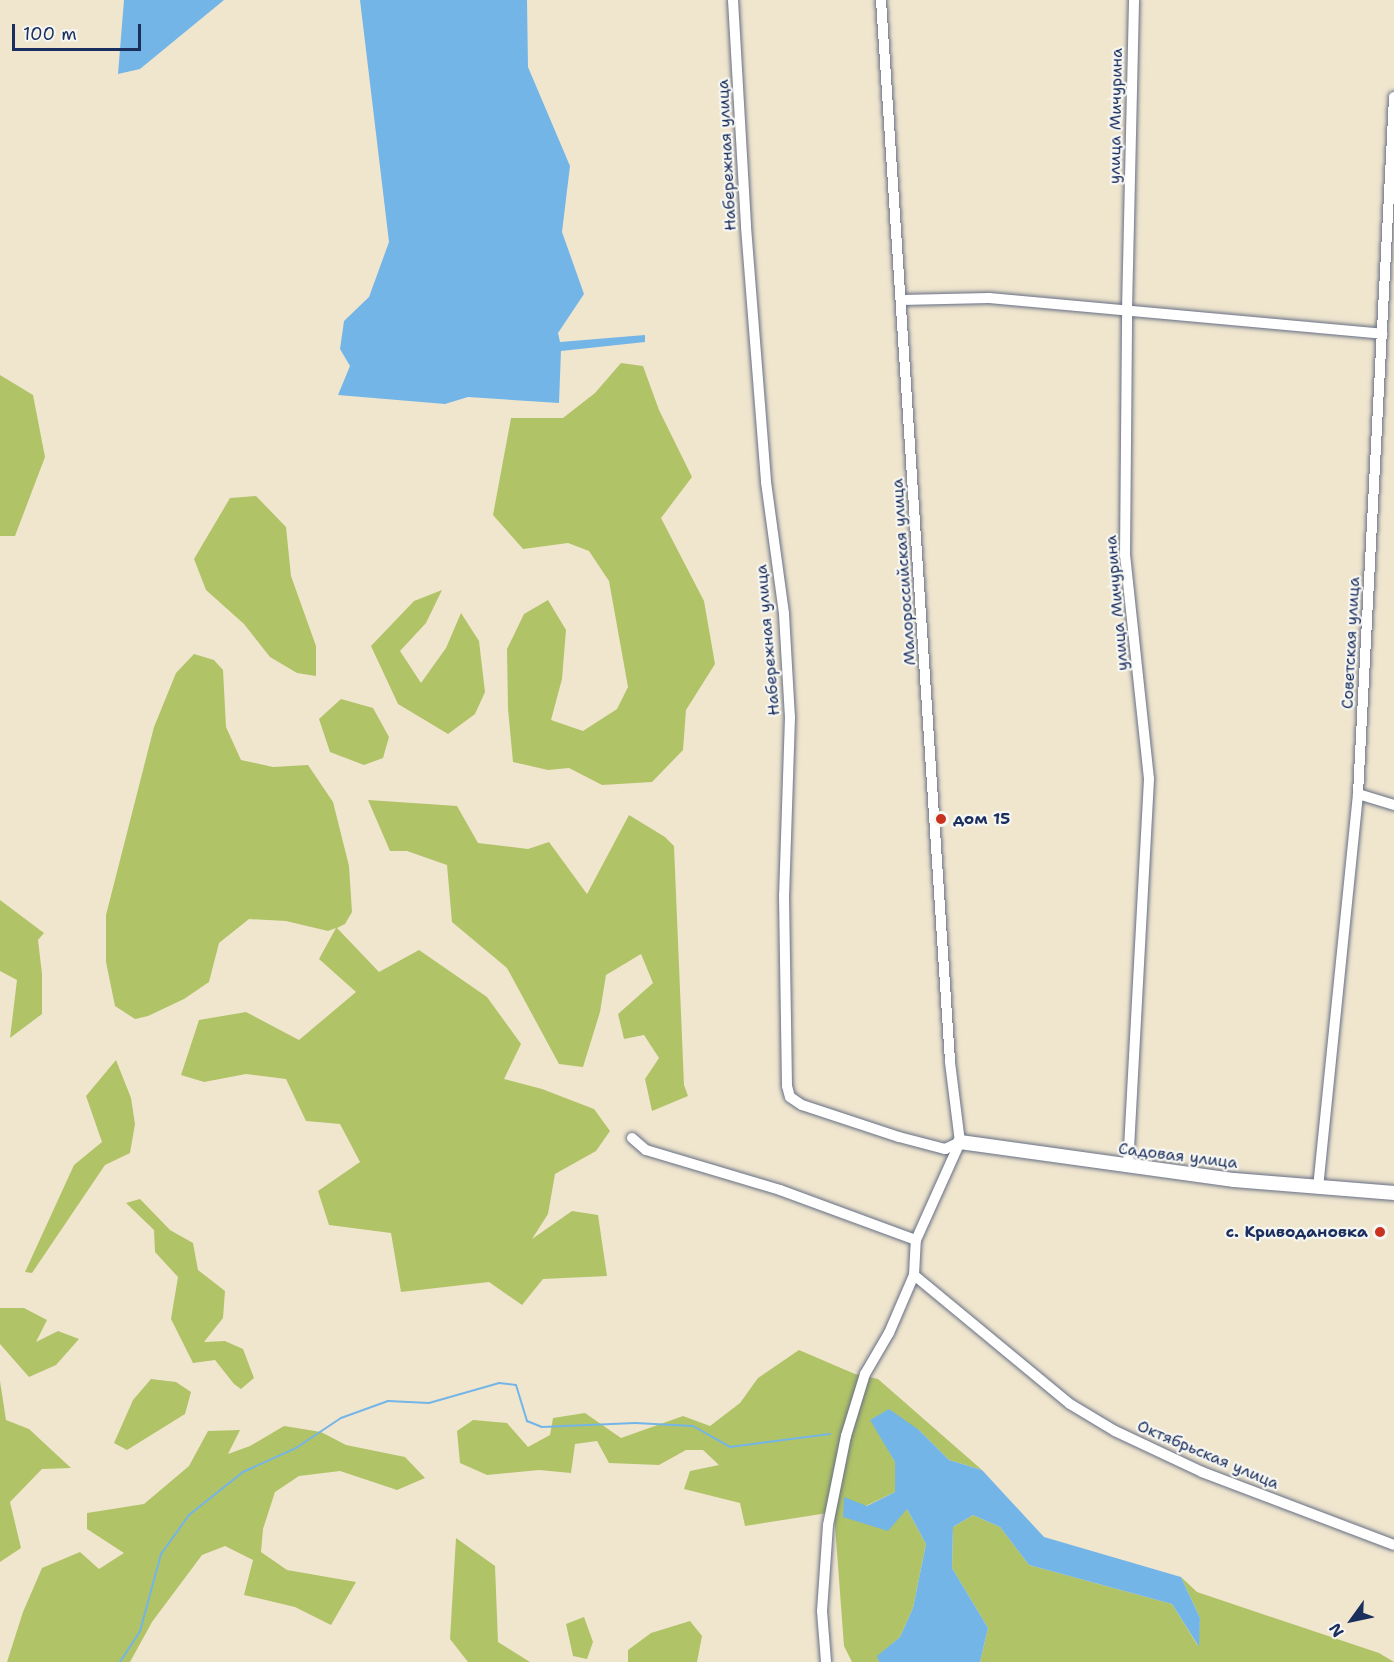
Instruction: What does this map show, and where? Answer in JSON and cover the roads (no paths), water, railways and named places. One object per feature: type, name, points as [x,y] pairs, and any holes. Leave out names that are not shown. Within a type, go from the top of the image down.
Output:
[{"type":"street","name":"Набережная улица","points":[[733,0],[746,227],[766,482],[784,614],[790,717],[784,895],[787,1086],[790,1097],[802,1105],[888,1133],[945,1149],[960,1142]]},
{"type":"street","name":"Малороссийская улица","points":[[881,0],[950,1062],[960,1142]]},
{"type":"street","name":"улица Мичурина","points":[[1128,1167],[1149,779],[1125,556],[1127,310],[1134,0]]},
{"type":"street","name":"Советская улица","points":[[1318,1188],[1358,794],[1382,334],[1389,311],[1394,98]]},
{"type":"street","points":[[901,300],[989,298],[1382,334]]},
{"type":"street","points":[[1358,794],[1394,805]]},
{"type":"street","points":[[632,1138],[646,1150],[780,1190],[916,1240]]},
{"type":"street","name":"Садовая улица","points":[[960,1142],[1128,1167],[1318,1188],[1394,1193]]},
{"type":"street","points":[[826,1662],[822,1611],[829,1520],[846,1436],[865,1374],[889,1333],[914,1275],[916,1240],[960,1142]]},
{"type":"street","name":"Октябрьская улица","points":[[914,1275],[1070,1404],[1116,1431],[1202,1472],[1394,1545]]},
{"type":"water","points":[[124,0],[224,0],[140,69],[118,74]]},
{"type":"water","points":[[360,0],[527,0],[528,67],[570,166],[562,232],[584,294],[558,333],[560,342],[645,335],[645,342],[561,351],[559,403],[468,397],[445,404],[338,395],[350,366],[340,349],[344,321],[369,297],[389,242]]},
{"type":"water","points":[[889,1409],[919,1430],[949,1460],[982,1470],[1044,1537],[1181,1577],[1200,1618],[1199,1647],[1172,1604],[1029,1565],[1000,1527],[973,1515],[953,1527],[952,1568],[988,1628],[980,1662],[879,1662],[877,1656],[900,1637],[913,1608],[926,1544],[907,1509],[888,1531],[843,1517],[844,1497],[867,1506],[895,1492],[895,1462],[870,1420]]},
{"type":"waterway","points":[[120,1662],[140,1631],[161,1554],[189,1515],[243,1472],[296,1448],[341,1418],[388,1401],[429,1403],[499,1383],[516,1385],[527,1421],[542,1427],[635,1423],[693,1426],[730,1447],[830,1434]]},
{"type":"place","name":"дом 15","points":[[941,819]]},
{"type":"place","name":"с. Криводановка","points":[[1380,1232]]}]
